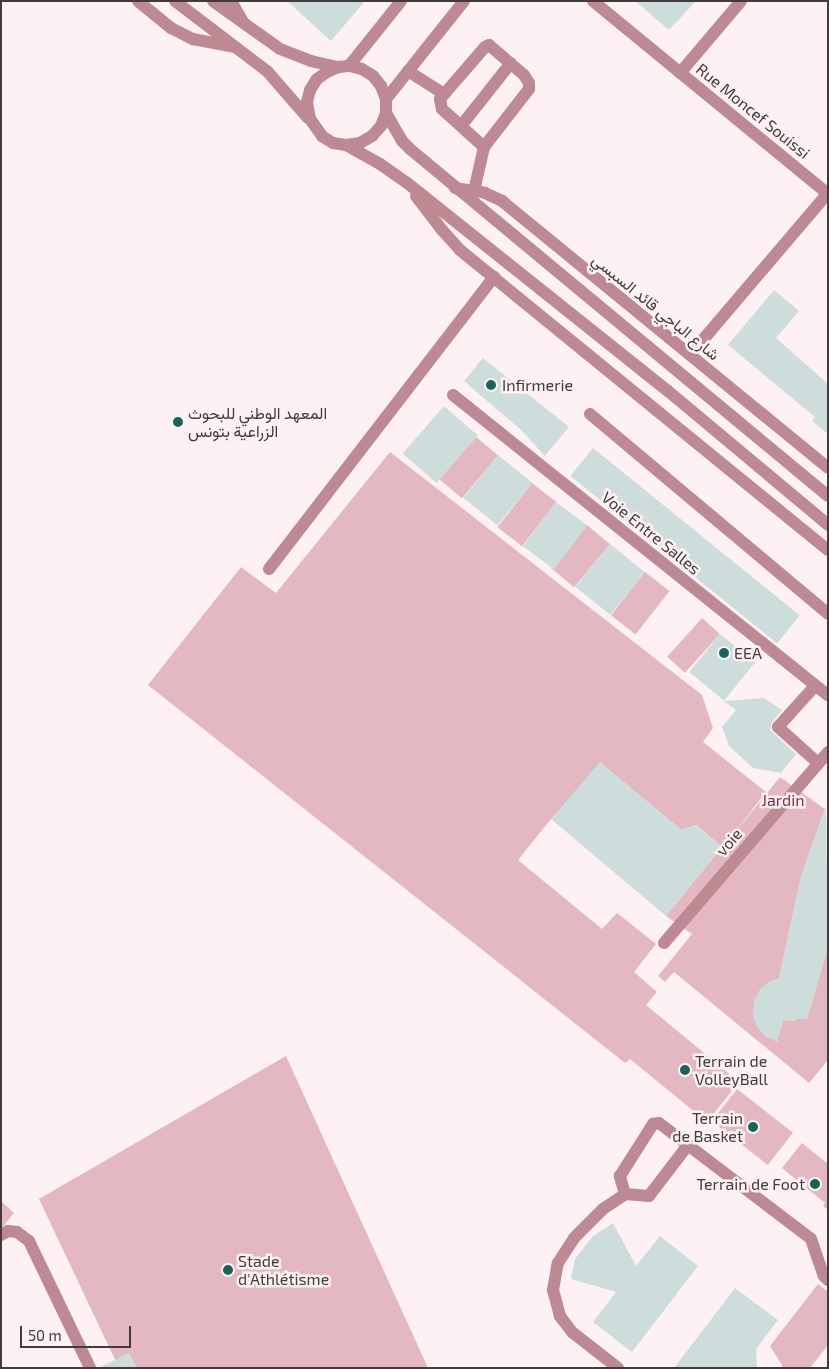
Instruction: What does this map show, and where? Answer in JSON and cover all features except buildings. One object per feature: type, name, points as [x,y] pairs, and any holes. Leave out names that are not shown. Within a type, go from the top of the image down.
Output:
[{"type":"street","points":[[138,1],[172,28],[193,39],[236,48]]},
{"type":"street","points":[[175,1],[280,83],[322,136],[333,143],[346,145],[360,143],[372,136],[380,126],[386,113],[386,99],[382,86],[373,76],[362,69],[311,61],[280,49],[213,1]]},
{"type":"street","points":[[231,1],[246,26]]},
{"type":"street","points":[[310,119],[307,102],[310,90],[317,80],[327,72],[344,67],[401,1]]},
{"type":"street","points":[[386,99],[464,1]]},
{"type":"street","name":"Rue Moncef Souissi","points":[[593,1],[828,193]]},
{"type":"street","points":[[680,73],[741,1]]},
{"type":"street","points":[[474,191],[484,147],[529,89],[529,83],[524,75],[495,48],[489,45],[484,46],[440,99],[442,109],[484,147]]},
{"type":"street","points":[[461,126],[511,63]]},
{"type":"street","points":[[408,71],[444,94]]},
{"type":"street","points":[[386,113],[406,145],[455,188],[828,496]]},
{"type":"street","points":[[346,145],[380,164],[406,182],[668,391],[828,524]]},
{"type":"street","points":[[406,182],[442,230],[460,250],[828,550]]},
{"type":"street","name":"شارع الباجي قائد السبسي","points":[[455,188],[474,191],[502,201],[828,468]]},
{"type":"street","points":[[690,355],[828,193]]},
{"type":"street","points":[[269,568],[494,277]]},
{"type":"street","name":"Voie Entre Salles","points":[[453,395],[828,696]]},
{"type":"street","points":[[590,414],[828,614]]},
{"type":"street","points":[[815,686],[778,727],[818,763],[828,752]]},
{"type":"street","name":"voie","points":[[664,943],[818,763]]},
{"type":"street","points":[[625,1194],[620,1176],[653,1124],[659,1123],[811,1240],[824,1276],[828,1280]]},
{"type":"street","points":[[618,1368],[572,1332],[560,1316],[553,1290],[558,1263],[574,1238],[604,1209],[625,1194],[649,1196],[688,1145]]},
{"type":"street","points":[[1,1234],[8,1231],[17,1232],[29,1241],[90,1368]]},
{"type":"green space","points":[[475,436],[498,455],[462,498],[439,479]]},
{"type":"green space","name":"Jardin","points":[[390,452],[702,695],[713,728],[703,742],[766,792],[732,836],[780,777],[825,809],[801,877],[779,979],[769,982],[760,990],[754,1002],[758,1027],[766,1036],[777,1041],[783,1020],[807,1019],[828,946],[828,1060],[809,1083],[674,972],[665,982],[658,976],[692,934],[666,916],[722,847],[696,825],[682,830],[551,819],[518,860],[602,929],[617,913],[656,944],[634,972],[657,992],[646,1005],[739,1082],[707,1122],[630,1059],[625,1063],[148,685],[241,567],[276,593]]},
{"type":"green space","points":[[532,483],[556,502],[522,546],[498,527]]},
{"type":"green space","points":[[587,525],[610,544],[574,587],[551,568]]},
{"type":"green space","points":[[645,572],[669,591],[636,634],[611,615]]},
{"type":"green space","points":[[702,618],[720,634],[685,673],[667,657]]},
{"type":"green space","name":"Stade d'Athlétisme","points":[[286,1056],[428,1368],[119,1368],[39,1199]]},
{"type":"green space","name":"Terrain de Basket","points":[[737,1089],[793,1133],[768,1165],[712,1121]]},
{"type":"green space","name":"Terrain de Foot","points":[[802,1143],[828,1164],[828,1210],[823,1206],[825,1203],[782,1168]]},
{"type":"green space","points":[[1,1201],[14,1213],[1,1229]]},
{"type":"green space","points":[[818,1284],[828,1292],[828,1345],[810,1368],[782,1368],[770,1346]]},
{"type":"place","name":"Infirmerie","points":[[491,385]]},
{"type":"place","name":"المعهد الوطني للبحوث الزراعية بتونس","points":[[178,422]]},
{"type":"place","name":"EEA","points":[[724,653]]},
{"type":"place","name":"Terrain de VolleyBall","points":[[685,1070]]},
{"type":"place","name":"Terrain de Basket","points":[[753,1127]]},
{"type":"place","name":"Terrain de Foot","points":[[815,1184]]},
{"type":"place","name":"Stade d'Athlétisme","points":[[228,1270]]}]
